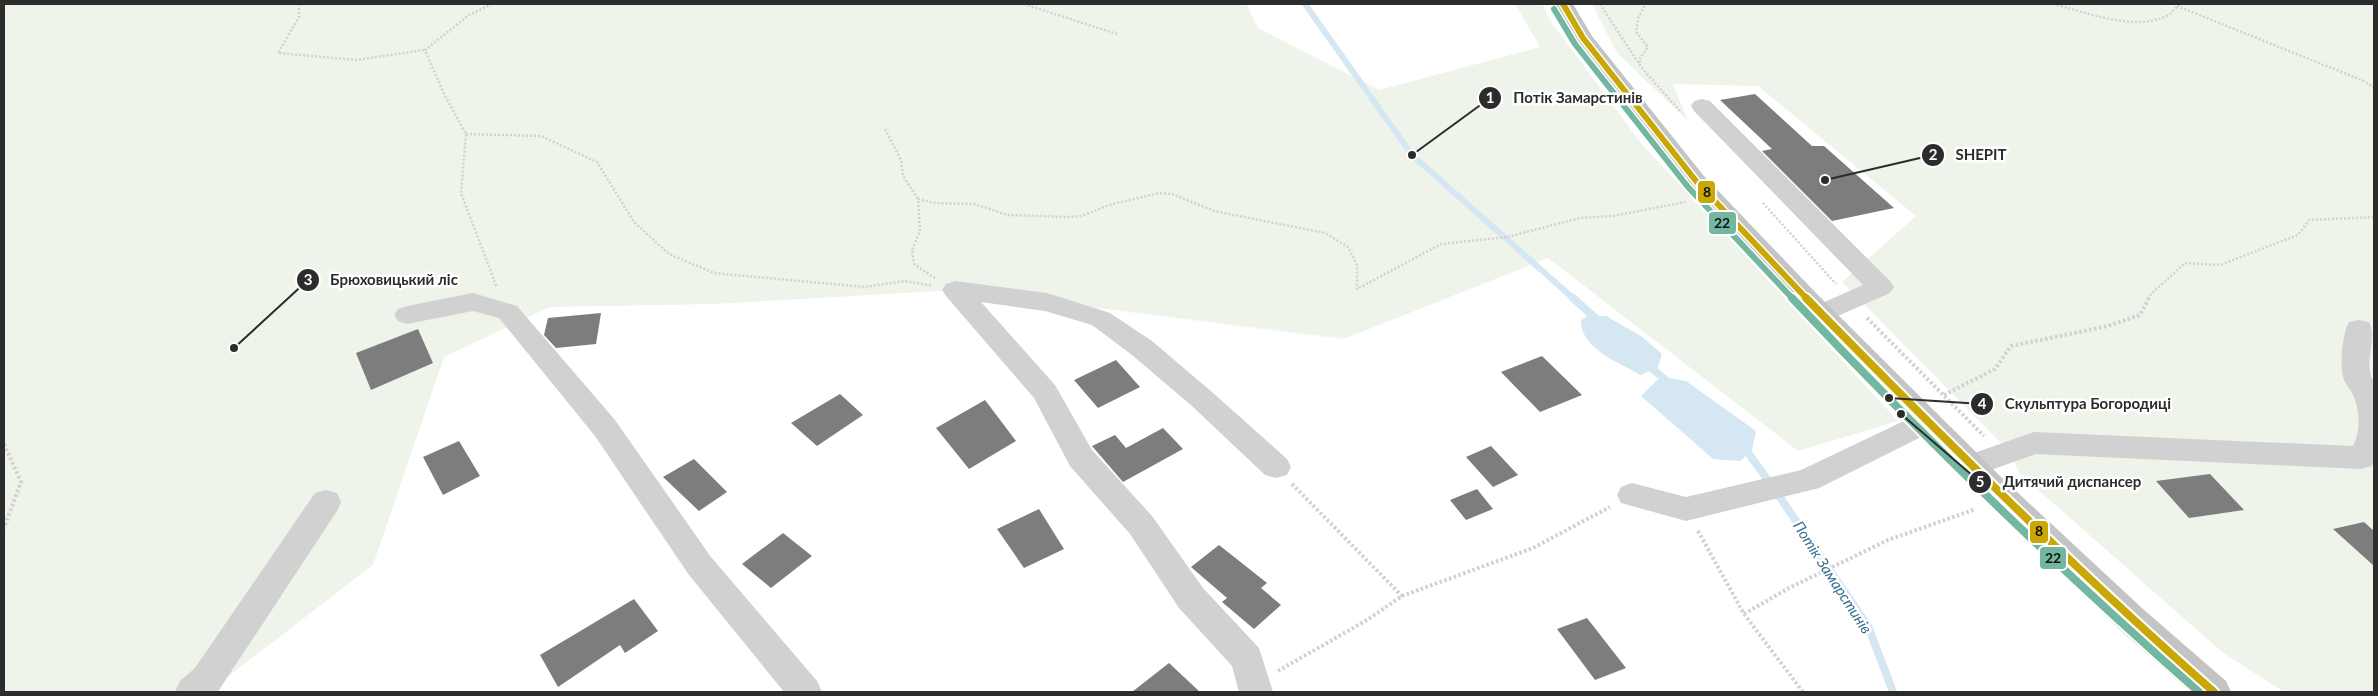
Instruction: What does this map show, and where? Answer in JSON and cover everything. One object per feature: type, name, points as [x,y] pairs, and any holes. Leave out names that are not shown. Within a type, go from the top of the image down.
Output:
[{"type":"main road","points":[[1563,4],[1583,38],[1696,181],[1728,215],[1971,466],[2131,619],[2214,692]]},
{"type":"street","points":[[1702,106],[1881,287],[1822,313]]},
{"type":"street","points":[[955,290],[1047,302],[1101,319],[1142,348],[1202,399],[1276,467]]},
{"type":"street","points":[[955,290],[1045,392],[1081,458],[1141,524],[1191,598],[1247,659],[1255,688]]},
{"type":"street","points":[[407,315],[473,302],[508,312],[605,428],[700,566],[805,692]]},
{"type":"street","points":[[1971,466],[2034,443],[2368,458],[2372,407],[2366,392],[2357,378],[2358,329]]},
{"type":"street","points":[[1632,495],[1686,509],[1808,480],[1927,421]]},
{"type":"street","points":[[192,692],[207,679],[326,502]]},
{"type":"path","points":[[299,4],[299,17],[278,53],[356,60],[424,50],[469,15],[492,4]]},
{"type":"path","points":[[1024,4],[1117,34]]},
{"type":"path","points":[[1641,67],[1639,60],[1648,47],[1636,32],[1638,18],[1646,4]]},
{"type":"path","points":[[2053,4],[2118,18],[2150,22],[2168,16],[2180,4]]},
{"type":"path","points":[[2176,6],[2364,81],[2374,88]]},
{"type":"path","points":[[424,50],[444,94],[466,134],[461,193],[484,258],[508,312]]},
{"type":"path","points":[[885,129],[901,160],[903,176],[918,199],[920,231],[912,250],[914,264],[955,290]]},
{"type":"path","points":[[466,134],[541,136],[597,162],[634,222],[669,254],[714,273],[864,287],[905,281],[955,290]]},
{"type":"path","points":[[918,199],[934,202],[975,204],[1007,215],[1069,217],[1082,216],[1109,205],[1159,193],[1172,194],[1214,211],[1325,233],[1348,247],[1357,265],[1357,289],[1441,244],[1508,237],[1580,218],[1613,216],[1685,202],[1728,215]]},
{"type":"path","points":[[1944,395],[1995,369],[2011,346],[2108,326],[2140,315],[2151,294],[2185,263],[2220,265],[2298,235],[2309,220],[2374,217]]},
{"type":"path","points":[[4,444],[21,482],[4,528]]},
{"type":"path","points":[[1276,467],[1402,596]]},
{"type":"path","points":[[1255,688],[1402,596],[1533,548],[1632,495]]},
{"type":"path","points":[[1744,614],[1888,540],[2005,499]]},
{"type":"path","points":[[1686,509],[1744,614],[1803,692]]},
{"type":"shaded area","points":[[4,4],[1246,4],[1258,28],[1379,90],[1540,47],[1515,4],[1542,4],[1552,23],[1641,143],[1898,421],[1798,451],[1548,258],[1344,339],[955,290],[716,304],[550,307],[444,357],[373,565],[208,692],[4,692]]},
{"type":"shaded area","points":[[1592,4],[2374,4],[2374,692],[2284,692],[2222,652],[2019,473],[2010,452],[1842,282],[1916,216],[1758,86],[1673,84],[1688,121],[1617,53]]},
{"type":"water","points":[[1587,316],[1606,316],[1641,336],[1662,354],[1658,367],[1641,375],[1602,353],[1587,339],[1582,330],[1581,320]]},
{"type":"water","points":[[1669,378],[1686,381],[1756,431],[1752,450],[1740,461],[1713,459],[1641,396],[1657,380]]},
{"type":"building","points":[[1755,94],[1812,146],[1824,146],[1894,208],[1832,221],[1762,151],[1772,149],[1720,100]]},
{"type":"building","points":[[601,313],[596,344],[556,348],[544,335],[548,318]]},
{"type":"building","points":[[418,329],[433,363],[371,390],[356,353]]},
{"type":"building","points":[[1542,356],[1582,395],[1540,412],[1501,372]]},
{"type":"building","points":[[1116,360],[1140,387],[1098,408],[1074,380]]},
{"type":"building","points":[[840,394],[863,415],[817,446],[791,423]]},
{"type":"building","points":[[985,400],[1016,441],[969,469],[936,428]]},
{"type":"building","points":[[1163,428],[1183,449],[1123,482],[1092,446],[1115,435],[1126,448]]},
{"type":"building","points":[[459,441],[480,476],[443,495],[423,457]]},
{"type":"building","points":[[1491,446],[1518,475],[1493,487],[1466,457]]},
{"type":"building","points":[[694,459],[727,492],[699,511],[663,477]]},
{"type":"building","points":[[2210,474],[2244,510],[2189,518],[2156,481]]},
{"type":"building","points":[[1477,489],[1493,509],[1466,520],[1450,500]]},
{"type":"building","points":[[1039,509],[1064,549],[1024,568],[997,529]]},
{"type":"building","points":[[2364,522],[2374,531],[2374,566],[2333,529]]},
{"type":"building","points":[[783,533],[812,556],[771,588],[742,564]]},
{"type":"building","points":[[1219,545],[1267,583],[1261,588],[1281,605],[1254,629],[1222,602],[1227,598],[1191,567]]},
{"type":"building","points":[[634,599],[658,631],[625,653],[620,645],[558,687],[540,655]]},
{"type":"building","points":[[1587,618],[1626,668],[1595,680],[1557,629]]},
{"type":"building","points":[[1169,663],[1200,692],[1132,692]]},
{"type":"waterway","name":"Потік Замарстинів","points":[[1305,4],[1412,155],[1574,299]]},
{"type":"waterway","name":"Потік Замарстинів","points":[[1573,298],[1601,323]]},
{"type":"waterway","name":"Потік Замарстинів","points":[[1645,362],[1672,386]]},
{"type":"waterway","name":"Потік Замарстинів","points":[[1741,447],[1749,454],[1770,483]]},
{"type":"waterway","name":"Потік Замарстинів","points":[[1777,493],[1868,626],[1893,692]]},
{"type":"transit line","name":"8","points":[[1563,4],[1583,38],[1696,181],[1806,298],[1990,485],[2131,619],[2214,692]]},
{"type":"transit line","name":"22","points":[[1554,9],[1575,44],[1688,187],[1799,305],[1983,492],[2124,626],[2199,692]]},
{"type":"place","name":"Потік Замарстинів","points":[[1412,155]]},
{"type":"place","name":"SHEPIT","points":[[1825,180]]},
{"type":"place","name":"Брюховицький ліс","points":[[234,348]]},
{"type":"place","name":"Скульптура Богородиці","points":[[1889,398]]},
{"type":"place","name":"Дитячий диспансер","points":[[1901,414]]}]
